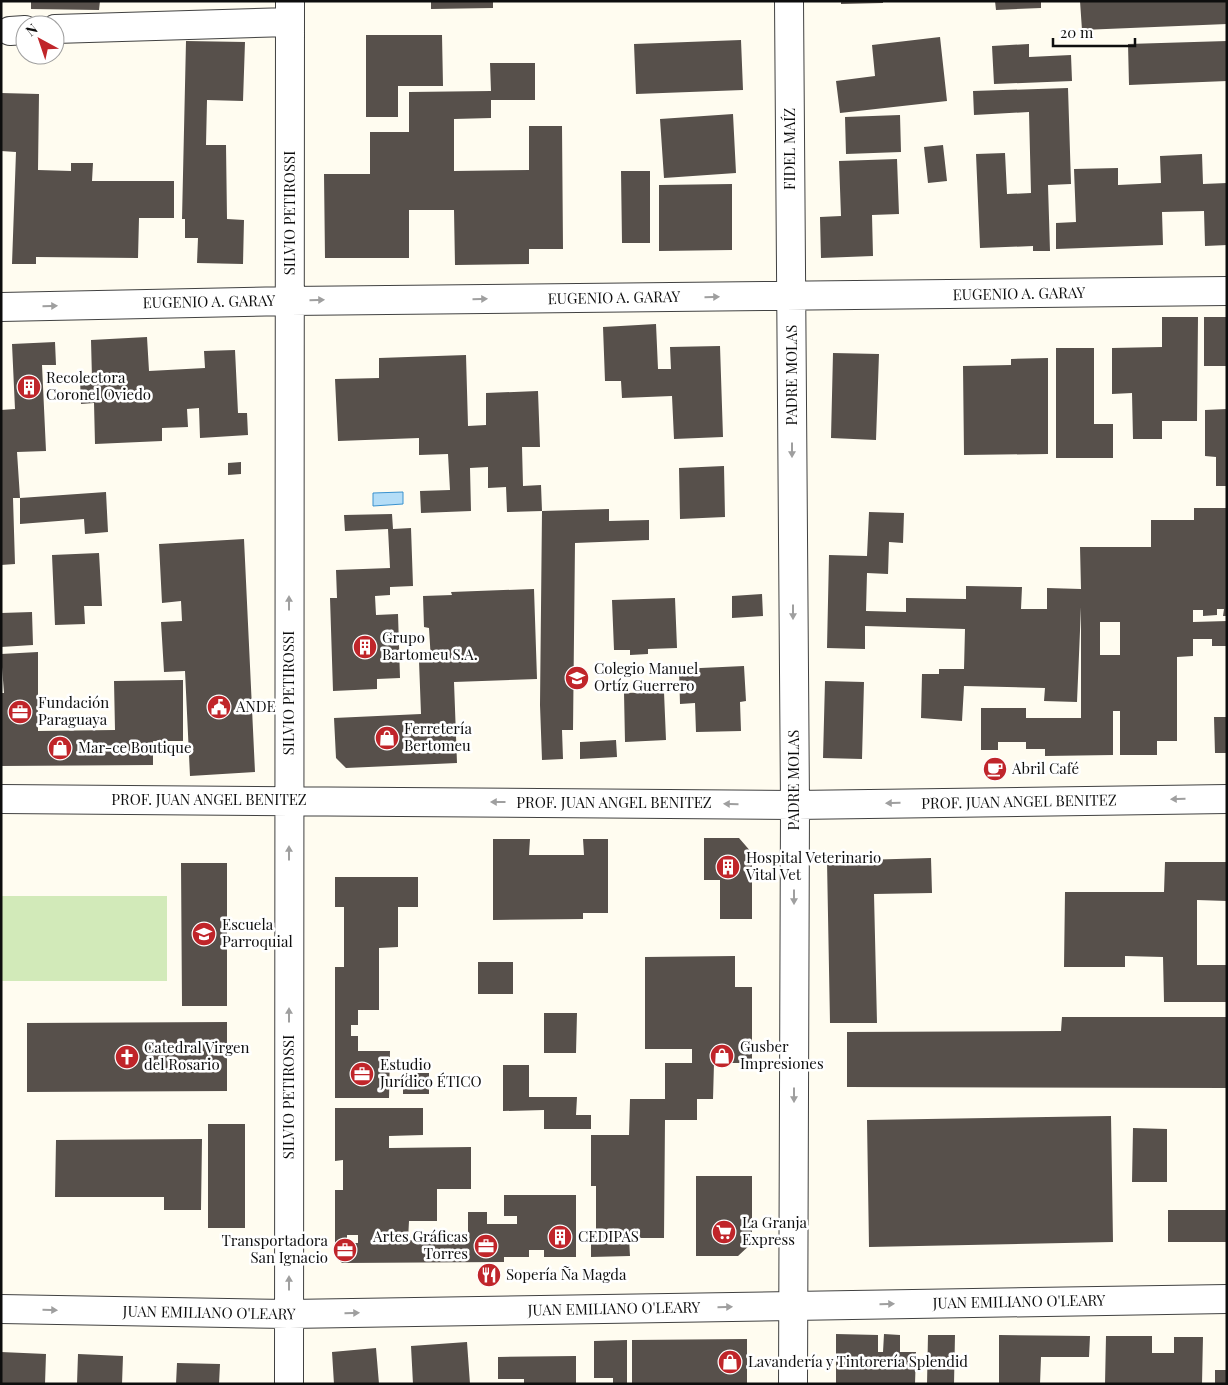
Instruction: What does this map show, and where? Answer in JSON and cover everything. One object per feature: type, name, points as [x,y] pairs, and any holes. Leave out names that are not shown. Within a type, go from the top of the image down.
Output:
[{"type":"street","name":"FIDEL MAÍZ","points":[[789,1],[791,296]]},
{"type":"street","points":[[65,29],[290,12]]},
{"type":"street","name":"SILVIO PETIROSSI","points":[[289,1384],[290,12]]},
{"type":"street","name":"EUGENIO A. GARAY","points":[[1,307],[290,301],[1227,292]]},
{"type":"street","name":"PADRE MOLAS","points":[[791,296],[795,805],[793,1384]]},
{"type":"street","name":"PROF. JUAN ANGEL BENITEZ","points":[[1,799],[795,805],[1227,798]]},
{"type":"street","name":"JUAN EMILIANO O'LEARY","points":[[1,1309],[289,1314],[1227,1299]]},
{"type":"green space","points":[[1,896],[167,896],[167,981],[1,981]]},
{"type":"water","points":[[403,492],[403,504],[373,506],[373,493]]},
{"type":"building","points":[[31,1],[100,1],[99,10],[31,9]]},
{"type":"building","points":[[431,1],[493,1],[493,8],[431,9]]},
{"type":"building","points":[[841,1],[883,1],[883,3],[841,4]]},
{"type":"building","points":[[995,1],[1041,1],[1041,8],[996,10]]},
{"type":"building","points":[[1080,1],[1227,1],[1227,24],[1082,30]]},
{"type":"building","points":[[366,35],[442,35],[443,86],[398,86],[398,117],[366,117]]},
{"type":"building","points":[[940,37],[947,101],[840,113],[836,81],[875,76],[872,45]]},
{"type":"building","points":[[741,40],[743,90],[636,94],[634,44]]},
{"type":"building","points":[[186,41],[245,42],[243,101],[207,100],[206,145],[226,145],[227,219],[244,220],[243,264],[197,263],[198,238],[185,238],[185,219],[182,219]]},
{"type":"building","points":[[1227,41],[1227,81],[1129,85],[1128,44]]},
{"type":"building","points":[[1029,44],[1029,57],[1071,55],[1072,81],[994,84],[992,46]]},
{"type":"building","points":[[490,63],[535,63],[535,100],[491,100],[491,118],[454,119],[454,171],[529,170],[529,126],[562,126],[563,249],[529,249],[529,264],[455,265],[454,210],[409,210],[409,258],[325,258],[324,174],[370,174],[370,132],[409,132],[409,92],[491,91]]},
{"type":"building","points":[[1068,88],[1071,184],[1048,185],[1050,251],[1033,251],[1033,246],[980,248],[976,154],[1005,153],[1007,194],[1031,193],[1029,112],[974,115],[973,91]]},
{"type":"building","points":[[1,93],[39,94],[38,170],[71,171],[71,163],[93,163],[92,181],[174,181],[174,218],[139,218],[138,258],[36,257],[36,264],[12,264],[16,152],[1,151]]},
{"type":"building","points":[[733,114],[736,173],[664,178],[660,119]]},
{"type":"building","points":[[900,115],[901,152],[846,154],[845,117]]},
{"type":"building","points":[[943,145],[947,181],[928,183],[924,147]]},
{"type":"building","points":[[1202,154],[1203,184],[1227,183],[1227,245],[1205,246],[1204,211],[1162,212],[1163,245],[1056,249],[1056,223],[1076,222],[1074,169],[1118,168],[1118,185],[1161,183],[1160,156]]},
{"type":"building","points":[[897,159],[899,214],[872,215],[873,256],[821,258],[820,217],[841,216],[839,161]]},
{"type":"building","points":[[621,171],[650,171],[650,243],[622,243]]},
{"type":"building","points":[[732,184],[732,250],[659,251],[659,185]]},
{"type":"building","points":[[1162,317],[1198,317],[1197,421],[1162,421],[1162,439],[1133,439],[1132,393],[1112,394],[1112,348],[1162,347]]},
{"type":"building","points":[[1204,317],[1227,317],[1227,366],[1204,366]]},
{"type":"building","points":[[656,324],[658,369],[671,369],[670,347],[720,346],[723,437],[674,439],[672,396],[622,398],[621,381],[605,381],[603,327]]},
{"type":"building","points":[[147,337],[149,371],[205,368],[204,351],[235,350],[238,413],[247,413],[248,435],[200,438],[199,408],[187,409],[188,427],[162,428],[162,441],[95,444],[94,403],[81,404],[80,379],[92,379],[91,340]]},
{"type":"building","points":[[55,342],[56,365],[42,365],[46,451],[17,452],[20,498],[13,498],[15,564],[1,565],[1,410],[15,409],[12,344]]},
{"type":"building","points":[[1056,348],[1094,348],[1094,424],[1113,424],[1113,458],[1056,458]]},
{"type":"building","points":[[833,353],[879,354],[876,440],[831,438]]},
{"type":"building","points":[[466,355],[468,426],[486,425],[486,393],[538,391],[540,447],[522,447],[523,486],[541,485],[542,511],[507,512],[506,487],[488,488],[488,467],[470,468],[471,511],[421,513],[420,491],[450,490],[448,454],[419,455],[419,438],[338,441],[335,379],[379,378],[379,358]]},
{"type":"building","points":[[1048,358],[1048,454],[964,455],[963,366],[1011,365],[1011,359]]},
{"type":"building","points":[[1227,409],[1227,486],[1216,486],[1216,457],[1205,456],[1205,410]]},
{"type":"building","points":[[241,462],[241,474],[228,475],[228,463]]},
{"type":"building","points":[[724,466],[725,517],[680,519],[679,468]]},
{"type":"building","points":[[106,492],[108,532],[85,534],[84,519],[20,524],[20,498]]},
{"type":"building","points":[[1194,508],[1227,508],[1227,616],[1223,616],[1224,609],[1217,609],[1217,615],[1203,616],[1203,610],[1193,610],[1193,622],[1227,621],[1227,646],[1212,646],[1212,639],[1193,639],[1193,656],[1177,657],[1177,741],[1157,741],[1157,755],[1120,755],[1120,711],[1113,711],[1113,755],[1045,756],[1045,749],[1026,749],[1026,742],[998,742],[998,750],[981,750],[981,708],[1026,708],[1026,718],[1081,718],[1081,607],[1077,702],[1044,701],[1045,688],[964,686],[962,721],[921,718],[922,674],[939,674],[939,669],[964,669],[965,629],[865,626],[865,649],[827,648],[829,555],[867,556],[869,512],[904,513],[903,543],[889,542],[888,574],[867,573],[866,611],[906,612],[906,598],[966,599],[966,586],[1022,587],[1021,609],[1047,609],[1047,588],[1081,589],[1080,547],[1151,547],[1151,520],[1194,520]],"holes":[[[1100,622],[1120,622],[1120,655],[1100,655]]]},
{"type":"building","points":[[609,509],[609,521],[649,520],[649,540],[575,543],[573,730],[562,730],[563,759],[542,760],[540,705],[542,511]]},
{"type":"building","points":[[392,514],[393,529],[411,528],[413,586],[390,587],[390,595],[375,596],[376,615],[398,614],[400,678],[377,679],[377,689],[333,691],[330,598],[337,598],[336,570],[390,568],[388,529],[345,531],[344,515]]},
{"type":"building","points":[[244,539],[255,772],[190,776],[185,671],[164,672],[161,622],[182,621],[181,601],[162,603],[159,544]]},
{"type":"building","points":[[99,553],[102,606],[84,606],[85,624],[55,625],[52,555]]},
{"type":"building","points":[[534,589],[537,679],[454,682],[457,763],[346,768],[336,758],[334,718],[421,714],[419,661],[431,661],[429,628],[424,627],[423,596],[452,595],[451,592]]},
{"type":"building","points":[[762,594],[763,616],[732,618],[732,596]]},
{"type":"building","points":[[675,598],[677,648],[648,649],[648,654],[630,655],[630,650],[614,650],[612,600]]},
{"type":"building","points":[[32,612],[33,645],[1,647],[1,613]]},
{"type":"building","points":[[38,652],[38,731],[115,730],[114,681],[183,680],[183,741],[153,741],[153,765],[1,766],[1,693],[4,693],[1,654]]},
{"type":"building","points":[[744,666],[746,701],[740,702],[741,731],[696,732],[695,703],[680,704],[679,669]]},
{"type":"building","points":[[825,681],[864,682],[862,759],[823,758]]},
{"type":"building","points":[[664,692],[666,740],[625,742],[624,693]]},
{"type":"building","points":[[1214,717],[1227,717],[1227,753],[1215,753]]},
{"type":"building","points":[[616,740],[617,757],[580,759],[580,742]]},
{"type":"building","name":"Hospital Veterinario Vital Vet","points":[[704,838],[739,838],[752,853],[752,919],[720,919],[720,880],[704,880]]},
{"type":"building","points":[[493,839],[530,839],[529,855],[584,855],[583,839],[608,839],[608,913],[583,913],[583,919],[493,920]]},
{"type":"building","points":[[931,858],[932,893],[874,894],[877,1023],[830,1023],[827,861]]},
{"type":"building","points":[[1165,862],[1227,862],[1227,901],[1197,900],[1197,965],[1227,965],[1227,1002],[1164,1002],[1163,957],[1125,956],[1125,967],[1064,967],[1065,892],[1164,892]]},
{"type":"building","name":"Escuela Parroquial","points":[[181,863],[227,863],[227,1006],[182,1006]]},
{"type":"building","points":[[335,877],[418,877],[418,907],[398,907],[398,947],[379,948],[379,1010],[358,1010],[358,1025],[351,1025],[351,1036],[358,1036],[358,1051],[390,1051],[389,1098],[335,1098],[335,967],[344,967],[344,907],[335,907]]},
{"type":"building","points":[[735,956],[735,987],[752,987],[752,1063],[714,1063],[713,1099],[697,1099],[697,1120],[665,1120],[664,1238],[629,1238],[630,1256],[591,1257],[591,1241],[596,1241],[596,1186],[591,1186],[591,1135],[629,1135],[630,1099],[665,1099],[665,1063],[692,1063],[692,1049],[645,1049],[645,957]]},
{"type":"building","points":[[478,962],[513,962],[513,994],[478,994]]},
{"type":"building","points":[[544,1013],[577,1013],[576,1053],[544,1053]]},
{"type":"building","points":[[1062,1017],[1227,1017],[1227,1088],[847,1087],[847,1032],[1061,1031]]},
{"type":"building","name":"Catedral Virgen del Rosario","points":[[227,1022],[227,1091],[27,1092],[27,1023]]},
{"type":"building","points":[[503,1065],[529,1065],[529,1097],[577,1097],[576,1115],[591,1115],[591,1129],[544,1129],[544,1110],[503,1111]]},
{"type":"building","points":[[403,1073],[429,1073],[429,1094],[403,1094]]},
{"type":"building","points":[[335,1108],[423,1108],[423,1135],[389,1136],[389,1148],[471,1147],[471,1189],[437,1189],[437,1221],[409,1221],[408,1240],[443,1240],[443,1234],[468,1234],[468,1212],[487,1212],[487,1224],[517,1224],[517,1216],[504,1216],[504,1195],[576,1195],[576,1257],[544,1257],[544,1250],[529,1250],[529,1257],[504,1257],[504,1262],[342,1263],[335,1255],[335,1190],[343,1190],[343,1160],[335,1161]],"holes":[[[347,1235],[358,1235],[358,1243],[347,1243]]]},
{"type":"building","points":[[1111,1116],[1113,1242],[869,1247],[867,1120]]},
{"type":"building","points":[[208,1124],[245,1124],[245,1228],[208,1228]]},
{"type":"building","points":[[1133,1128],[1167,1129],[1167,1182],[1132,1182]]},
{"type":"building","points":[[202,1139],[201,1210],[164,1210],[164,1197],[55,1197],[56,1140]]},
{"type":"building","points":[[696,1176],[752,1176],[752,1243],[738,1256],[696,1256]]},
{"type":"building","points":[[1168,1210],[1227,1210],[1227,1242],[1168,1242]]},
{"type":"building","name":"Sopería Ña Magda","points":[[480,1269],[498,1269],[498,1281],[480,1281]]},
{"type":"building","points":[[836,1334],[878,1335],[878,1352],[883,1352],[884,1334],[900,1335],[900,1352],[916,1352],[915,1384],[836,1384]]},
{"type":"building","points":[[928,1335],[955,1335],[954,1384],[927,1384]]},
{"type":"building","points":[[999,1335],[1090,1336],[1089,1357],[1041,1357],[1040,1384],[999,1384]]},
{"type":"building","points":[[1106,1336],[1152,1336],[1152,1353],[1174,1353],[1174,1337],[1203,1337],[1202,1384],[1105,1384]]},
{"type":"building","points":[[747,1339],[747,1384],[632,1384],[632,1340]]},
{"type":"building","points":[[627,1340],[627,1384],[613,1384],[613,1378],[594,1378],[594,1341]]},
{"type":"building","points":[[467,1342],[470,1384],[413,1384],[411,1346]]},
{"type":"building","points":[[376,1348],[379,1384],[334,1384],[332,1352]]},
{"type":"building","points":[[1,1352],[46,1354],[45,1384],[1,1384]]},
{"type":"building","points":[[78,1354],[123,1356],[122,1384],[77,1384]]},
{"type":"building","points":[[576,1356],[576,1384],[524,1384],[524,1379],[498,1379],[498,1357]]},
{"type":"building","points":[[177,1363],[220,1364],[219,1384],[176,1384]]},
{"type":"building","points":[[1215,1370],[1227,1370],[1227,1384],[1215,1384]]},
{"type":"place","name":"Recolectora Coronel Oviedo","points":[[29,387]]},
{"type":"place","name":"Grupo Bartomeu S.A.","points":[[365,647]]},
{"type":"place","name":"Colegio Manuel Ortíz Guerrero","points":[[577,678]]},
{"type":"place","name":"ANDE","points":[[219,707]]},
{"type":"place","name":"Fundación Paraguaya","points":[[20,712]]},
{"type":"place","name":"Ferretería Bertomeu","points":[[387,738]]},
{"type":"place","name":"Mar-ce Boutique","points":[[60,748]]},
{"type":"place","name":"Abril Café","points":[[995,769]]},
{"type":"place","name":"Hospital Veterinario Vital Vet","points":[[728,867]]},
{"type":"place","name":"Escuela Parroquial","points":[[204,934]]},
{"type":"place","name":"Gusber Impresiones","points":[[722,1056]]},
{"type":"place","name":"Catedral Virgen del Rosario","points":[[127,1057]]},
{"type":"place","name":"Estudio Jurídico ÉTICO","points":[[362,1074]]},
{"type":"place","name":"La Granja Express","points":[[724,1232]]},
{"type":"place","name":"CEDIPAS","points":[[560,1237]]},
{"type":"place","name":"Artes Gráficas Torres","points":[[486,1246]]},
{"type":"place","name":"Transportadora San Ignacio","points":[[345,1250]]},
{"type":"place","name":"Sopería Ña Magda","points":[[489,1275]]},
{"type":"place","name":"Lavandería y Tintorería Splendid","points":[[730,1362]]}]
